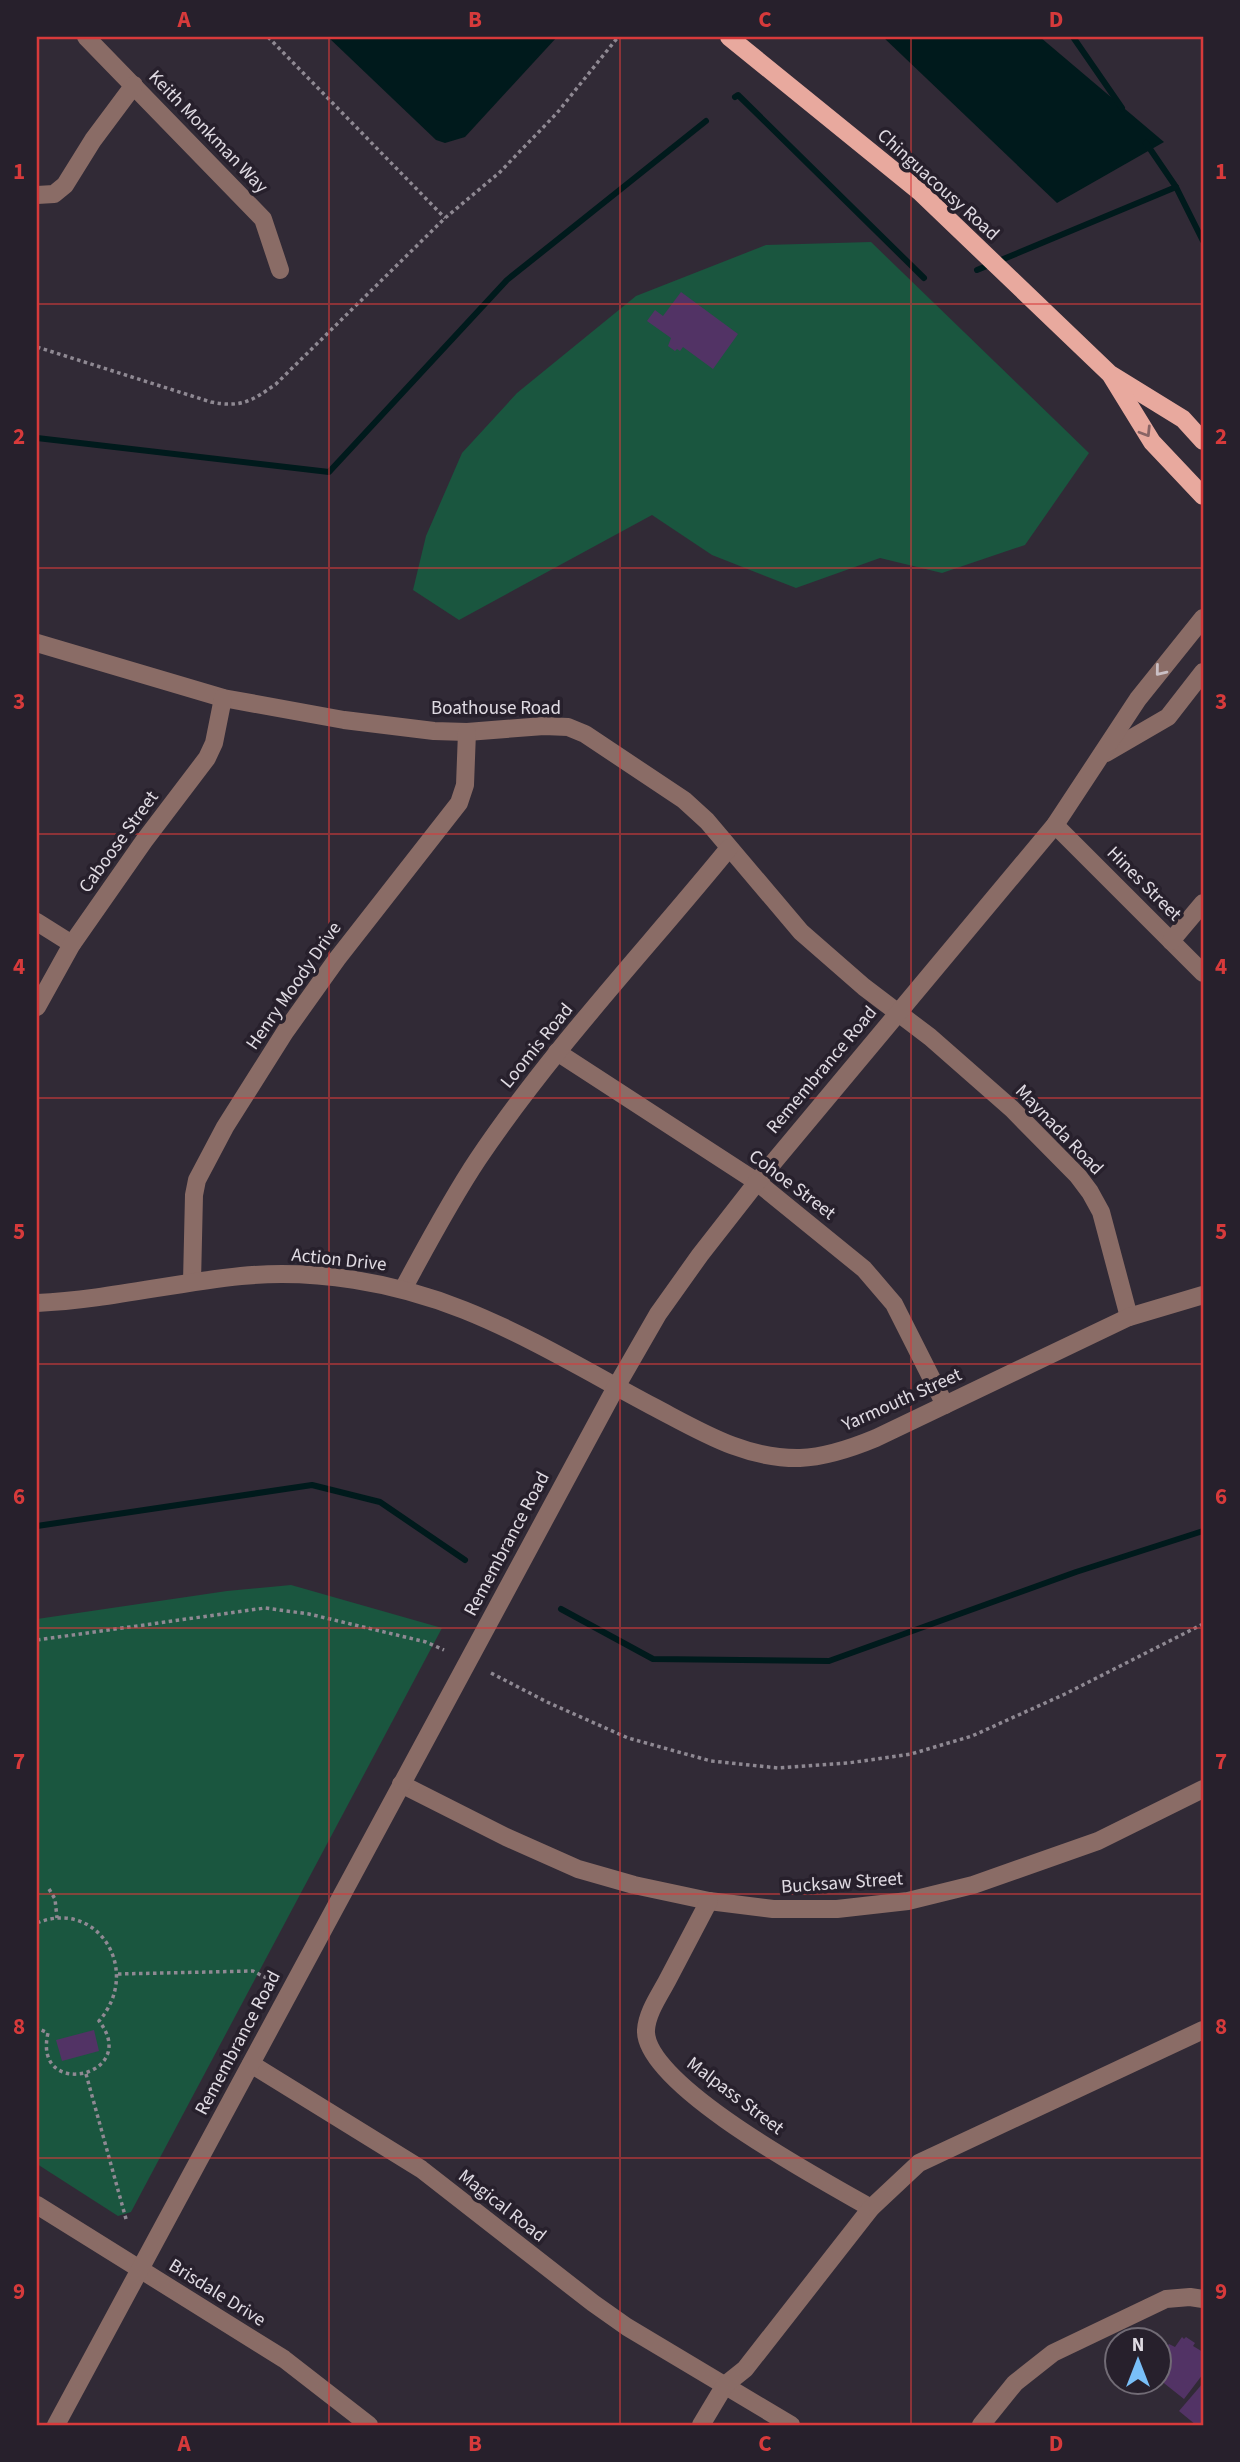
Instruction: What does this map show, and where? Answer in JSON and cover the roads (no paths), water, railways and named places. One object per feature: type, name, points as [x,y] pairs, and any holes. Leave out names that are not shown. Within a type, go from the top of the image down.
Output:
[{"type":"main road","name":"Chinguacousy Road","points":[[729,37],[920,192],[1110,374],[1183,419],[1203,441]]},
{"type":"main road","name":"Chinguacousy Road","points":[[1110,374],[1152,442],[1203,496]]},
{"type":"street","name":"Keith Monkman Way","points":[[86,37],[263,219],[280,270]]},
{"type":"street","points":[[37,195],[54,194],[65,185],[93,140],[134,85]]},
{"type":"street","name":"Remembrance Road","points":[[56,2425],[615,1387],[658,1314],[757,1181],[1055,825],[1138,699],[1203,618]]},
{"type":"street","name":"Boathouse Road","points":[[37,643],[223,698],[344,720],[435,731],[568,727],[585,734],[684,800],[707,821],[801,932],[897,1012]]},
{"type":"street","name":"Remembrance Road","points":[[1103,754],[1168,717],[1203,672]]},
{"type":"street","name":"Caboose Street","points":[[37,1007],[72,944],[144,841],[207,758],[214,743],[223,698]]},
{"type":"street","name":"Henry Moody Drive","points":[[192,1282],[194,1195],[197,1180],[206,1161],[246,1092],[337,959],[459,803],[465,785],[467,732]]},
{"type":"street","name":"Hines Street","points":[[1055,825],[1203,973]]},
{"type":"street","name":"Loomis Road","points":[[403,1289],[445,1210],[477,1159],[557,1052],[729,848]]},
{"type":"street","points":[[1171,941],[1203,903]]},
{"type":"street","points":[[37,922],[72,944]]},
{"type":"street","name":"Maynada Road","points":[[897,1012],[930,1037],[1012,1109],[1079,1175],[1101,1212],[1129,1317]]},
{"type":"street","name":"Cohoe Street","points":[[557,1052],[757,1181],[854,1261],[881,1286],[894,1304],[945,1405]]},
{"type":"street","name":"Action Drive","points":[[37,1303],[69,1302],[243,1276],[333,1278],[403,1289],[446,1303],[490,1321],[615,1387]]},
{"type":"street","name":"Yarmouth Street","points":[[615,1387],[713,1439],[739,1449],[800,1458],[852,1448],[1129,1317],[1203,1295]]},
{"type":"street","name":"Bucksaw Street","points":[[401,1784],[578,1869],[634,1885],[709,1901],[773,1909],[837,1909],[908,1901],[973,1885],[1098,1841],[1203,1789]]},
{"type":"street","name":"Malpass Street","points":[[709,1901],[653,2008],[646,2029],[648,2044],[671,2075],[718,2114],[774,2152],[871,2208]]},
{"type":"street","points":[[701,2425],[725,2385],[745,2369],[871,2208],[919,2163],[1203,2030]]},
{"type":"street","name":"Magical Road","points":[[251,2064],[421,2169],[627,2327],[791,2425]]},
{"type":"street","name":"Brisdale Drive","points":[[37,2205],[284,2359],[369,2425]]},
{"type":"street","points":[[981,2425],[1015,2383],[1053,2353],[1166,2299],[1203,2299]]},
{"type":"waterway","points":[[1073,37],[1122,108]]},
{"type":"waterway","points":[[735,97],[738,95],[924,278]]},
{"type":"waterway","points":[[37,438],[329,472],[507,280],[706,121]]},
{"type":"waterway","points":[[1146,143],[1176,187],[1203,241]]},
{"type":"waterway","points":[[977,270],[1176,187]]},
{"type":"waterway","points":[[37,1526],[312,1485],[380,1502],[465,1560]]},
{"type":"waterway","points":[[561,1609],[653,1659],[829,1661],[1076,1572],[1203,1531]]}]
